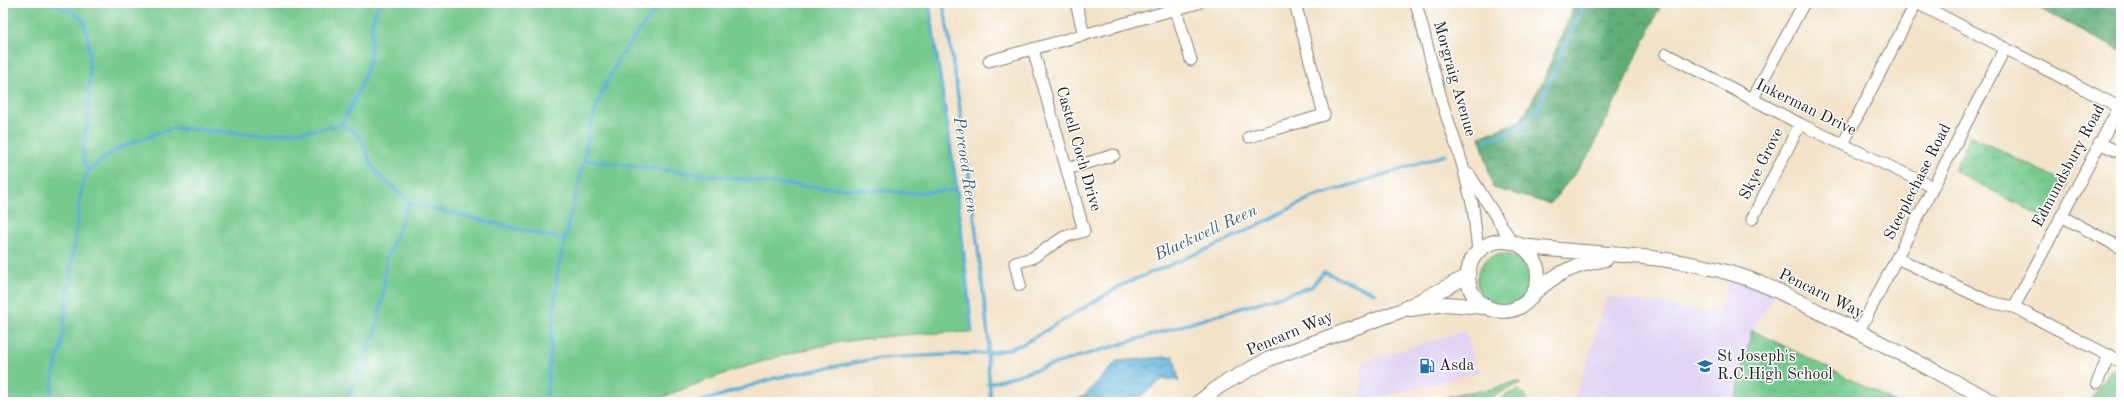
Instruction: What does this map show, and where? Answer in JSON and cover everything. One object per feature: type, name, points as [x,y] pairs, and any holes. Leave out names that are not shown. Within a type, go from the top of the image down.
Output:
[{"type":"street","points":[[1076,3],[1084,35]]},
{"type":"street","points":[[989,61],[1198,3]]},
{"type":"street","points":[[1249,137],[1324,115],[1295,3]]},
{"type":"street","name":"Morgraig Avenue","points":[[1416,3],[1446,116],[1462,163],[1473,207],[1478,251]]},
{"type":"street","points":[[1752,100],[1804,3]]},
{"type":"street","points":[[1843,144],[1916,3]]},
{"type":"street","name":"Edmundsbury Road","points":[[1916,3],[2119,107],[2014,307]]},
{"type":"street","points":[[1176,10],[1191,60]]},
{"type":"street","name":"Steeplechase Road","points":[[1859,331],[2005,48]]},
{"type":"street","name":"Castell Coch Drive","points":[[1020,284],[1015,263],[1032,258],[1064,237],[1084,231],[1033,49]]},
{"type":"street","name":"Inkerman Drive","points":[[1666,54],[1800,124],[1933,187]]},
{"type":"street","name":"Skye Grove","points":[[1752,219],[1800,124]]},
{"type":"street","points":[[2099,143],[2121,153]]},
{"type":"street","points":[[1067,169],[1114,156]]},
{"type":"street","name":"Morgraig Avenue","points":[[1462,163],[1491,210],[1517,244]]},
{"type":"street","points":[[2061,216],[2121,248]]},
{"type":"street","points":[[1500,241],[1517,244],[1530,253],[1536,262],[1538,284],[1528,302],[1511,311],[1502,312],[1485,306],[1472,293],[1468,276],[1473,258],[1478,251],[1488,244],[1500,241]]},
{"type":"street","name":"Pencarn Way","points":[[1517,244],[1570,252],[1652,257],[1731,273],[1777,291],[1859,331],[1993,402]]},
{"type":"street","name":"Pencarn Way","points":[[1533,294],[1552,278],[1571,267],[1620,256]]},
{"type":"street","points":[[1897,258],[1990,302],[2014,307],[2121,362]]},
{"type":"street","name":"Pencarn Way","points":[[1199,402],[1221,385],[1269,359],[1400,311],[1468,276]]},
{"type":"street","name":"Pencarn Way","points":[[1400,311],[1446,304],[1485,306]]},
{"type":"street","points":[[2097,384],[2109,355]]},
{"type":"shaded area","name":"St Joseph's R.C.High School","points":[[1731,273],[1777,291],[1752,330],[1896,402],[1574,402],[1607,297],[1718,313]]},
{"type":"shaded area","points":[[1465,331],[1475,365],[1483,371],[1394,394],[1359,401],[1363,362]]},
{"type":"green space","points":[[3,3],[929,3],[957,190],[972,332],[894,336],[855,340],[817,347],[732,371],[650,402],[3,402]]},
{"type":"green space","points":[[1575,3],[1662,3],[1589,156],[1550,204],[1493,188],[1480,137],[1521,120],[1542,83]]},
{"type":"green space","points":[[2029,3],[2121,3],[2121,51]]},
{"type":"green space","points":[[1970,135],[2068,184],[2049,220],[1954,171]]},
{"type":"green space","points":[[1498,254],[1508,254],[1522,261],[1529,275],[1529,285],[1522,299],[1508,306],[1498,306],[1488,302],[1481,295],[1477,285],[1477,275],[1481,265],[1488,258]]},
{"type":"green space","points":[[1752,330],[1896,402],[1735,402]]},
{"type":"green space","points":[[2115,369],[2121,372],[2121,402],[2089,402],[2110,371]]},
{"type":"green space","points":[[1516,381],[1521,383],[1480,402],[1427,402],[1461,393],[1493,389]]},
{"type":"green space","points":[[1519,390],[1527,398],[1526,402],[1498,402],[1506,395]]},
{"type":"water","points":[[1174,356],[1179,381],[1163,379],[1133,402],[1071,402],[1084,396],[1117,361]]},
{"type":"waterway","points":[[51,3],[71,11],[81,18],[85,25],[89,49],[89,96],[84,158],[88,171]]},
{"type":"waterway","points":[[50,402],[54,372],[61,346],[82,186],[88,171],[116,149],[173,128],[267,135],[313,130],[341,125],[358,93],[370,60],[372,22],[379,3]]},
{"type":"waterway","points":[[546,402],[558,268],[584,160],[590,126],[602,92],[619,58],[660,3]]},
{"type":"waterway","name":"Percoed Reen","points":[[929,3],[957,190],[972,332]]},
{"type":"waterway","points":[[943,3],[969,173],[989,343],[987,353],[991,402]]},
{"type":"waterway","name":"Blackwell Reen","points":[[1485,141],[1522,127],[1536,112],[1585,3]]},
{"type":"waterway","points":[[341,125],[351,129],[357,134],[364,146],[372,166],[377,173],[409,203],[386,260],[383,296],[375,333],[345,402]]},
{"type":"waterway","name":"Blackwell Reen","points":[[700,402],[775,378],[879,358],[987,353],[1006,350],[1025,343],[1122,285],[1224,242],[1313,197],[1445,155]]},
{"type":"waterway","points":[[584,160],[790,185],[912,193],[957,190]]},
{"type":"waterway","points":[[409,203],[565,240]]},
{"type":"waterway","points":[[988,384],[1311,287],[1324,272],[1375,293]]},
{"type":"place","name":"Asda","points":[[1427,366]]},
{"type":"place","name":"St Joseph's R.C.High School","points":[[1705,366]]}]
